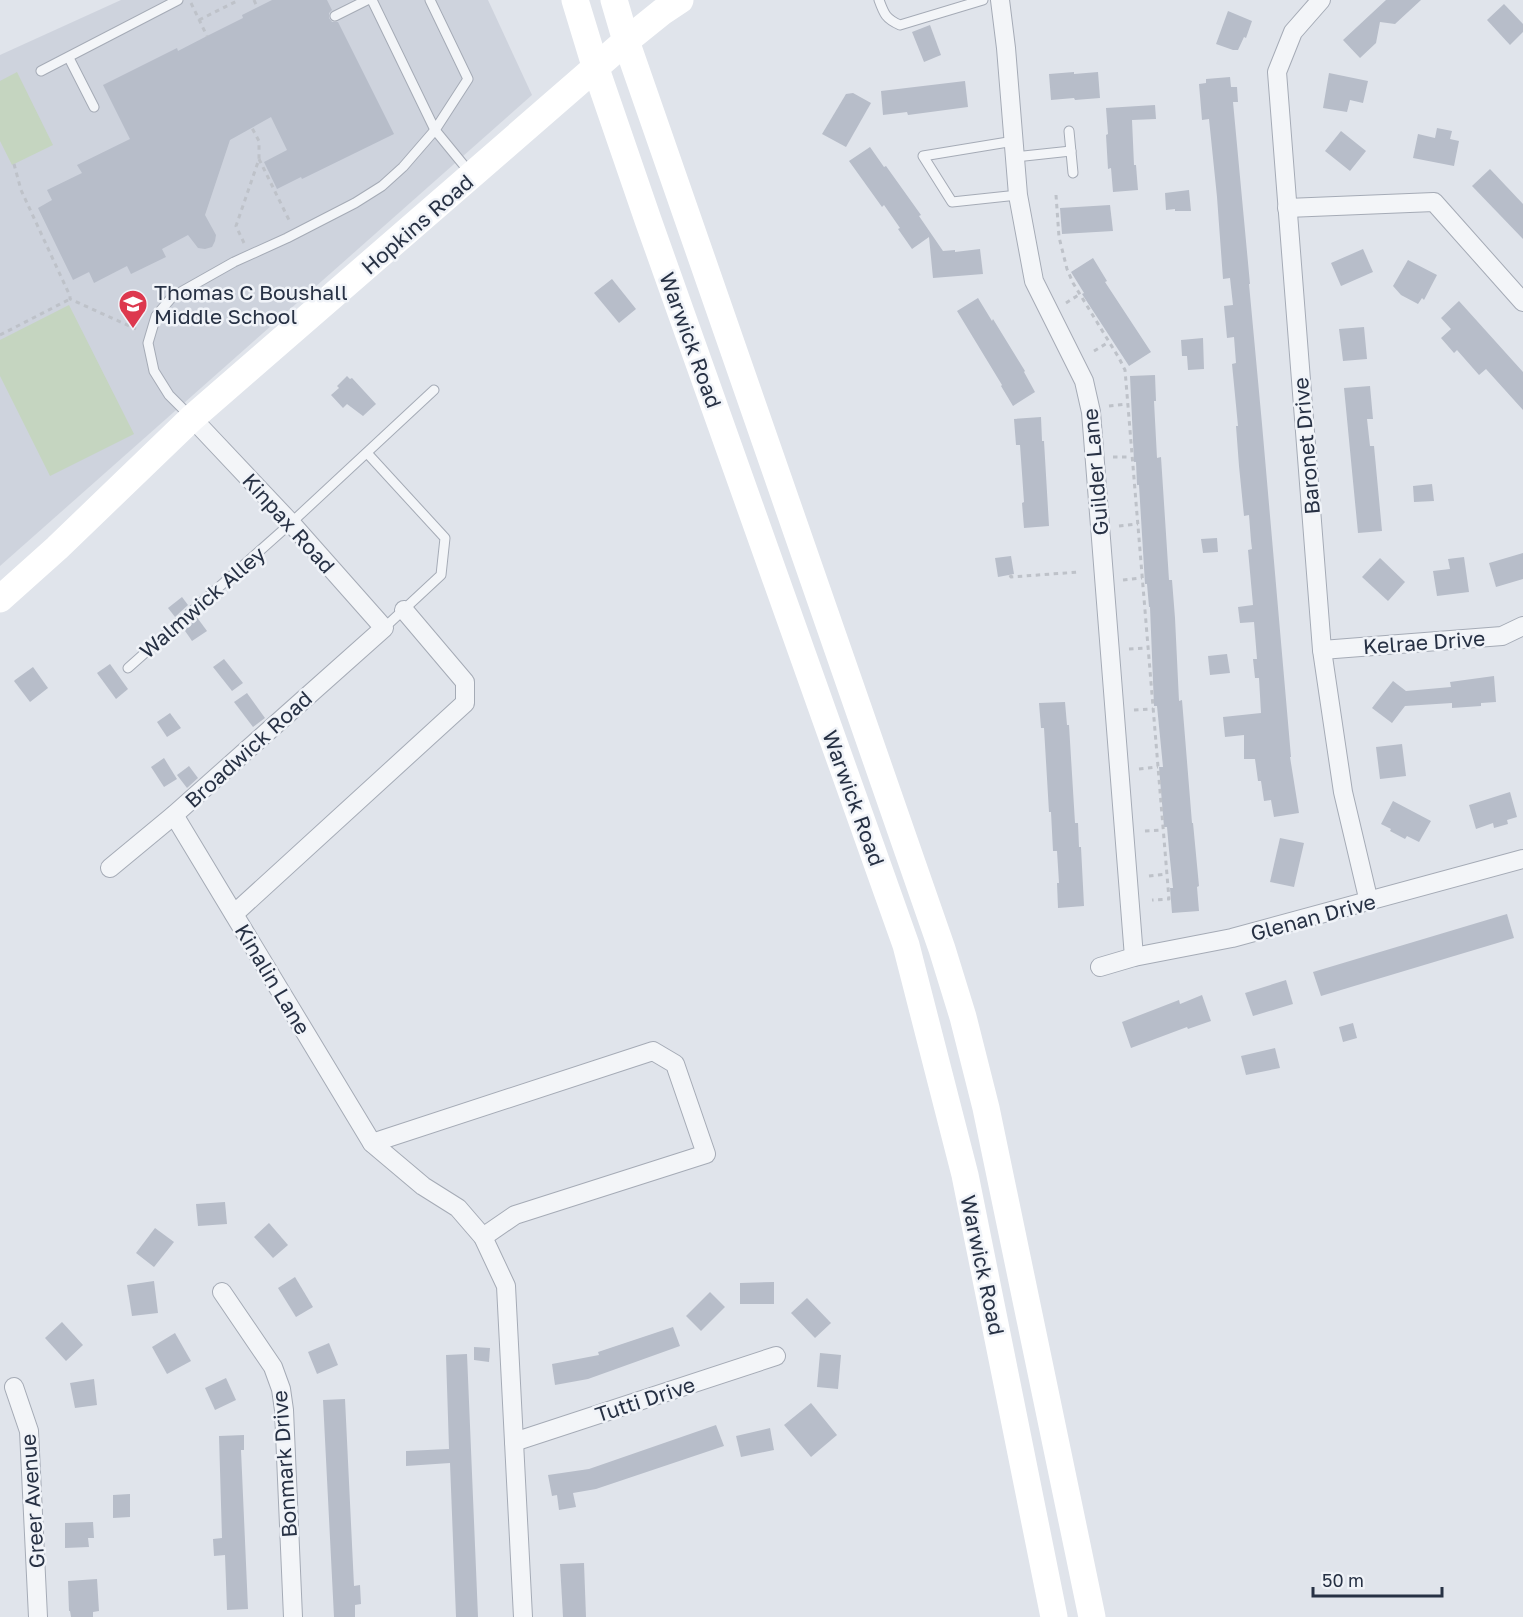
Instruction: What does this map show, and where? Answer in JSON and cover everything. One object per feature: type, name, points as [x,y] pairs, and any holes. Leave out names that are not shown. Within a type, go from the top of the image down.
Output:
[{"type":"main road","name":"Warwick Road","points":[[575,0],[596,69],[906,945],[965,1175],[1054,1617]]},
{"type":"main road","name":"Warwick Road","points":[[614,0],[626,42],[946,960],[963,1017],[986,1108],[1092,1617]]},
{"type":"main road","name":"Hopkins Road","points":[[0,599],[57,548],[192,418],[626,42],[680,0]]},
{"type":"street","name":"Guilder Lane","points":[[1000,0],[1018,195],[1034,281],[1084,381],[1091,412],[1134,957]]},
{"type":"street","name":"Baronet Drive","points":[[1322,0],[1293,32],[1277,72],[1322,650],[1343,792],[1369,902]]},
{"type":"street","points":[[1287,208],[1434,202],[1523,302]]},
{"type":"street","name":"Kinpax Road","points":[[192,418],[291,523],[384,628]]},
{"type":"street","points":[[234,914],[465,703],[465,682],[404,610]]},
{"type":"street","name":"Kelrae Drive","points":[[1322,650],[1502,636],[1523,626]]},
{"type":"street","name":"Broadwick Road","points":[[110,868],[174,815],[384,628]]},
{"type":"street","name":"Kinalin Lane","points":[[174,815],[372,1143],[423,1186],[458,1208],[483,1237],[506,1286],[523,1617]]},
{"type":"street","name":"Glenan Drive","points":[[1100,967],[1134,957],[1232,938],[1523,859]]},
{"type":"street","points":[[372,1143],[653,1051],[675,1064],[706,1154],[515,1215],[483,1237]]},
{"type":"street","name":"Bonmark Drive","points":[[222,1292],[273,1367],[281,1389],[284,1410],[293,1617]]},
{"type":"street","name":"Tutti Drive","points":[[514,1442],[776,1356]]},
{"type":"street","name":"Greer Avenue","points":[[14,1387],[29,1431],[38,1617]]},
{"type":"lane","points":[[41,71],[178,0]]},
{"type":"lane","points":[[335,16],[369,0],[435,130],[472,176]]},
{"type":"lane","points":[[192,418],[169,395],[154,371],[148,343],[156,316],[172,297],[234,262],[355,203],[382,186],[403,167],[435,130],[468,79],[430,0]]},
{"type":"lane","points":[[879,0],[890,21],[900,25],[983,0]]},
{"type":"lane","points":[[69,58],[94,107]]},
{"type":"lane","points":[[1069,131],[1073,173]]},
{"type":"lane","points":[[1018,195],[952,202],[923,156],[1014,149],[1071,151]]},
{"type":"lane","name":"Walmwick Alley","points":[[128,668],[291,523],[434,390]]},
{"type":"lane","points":[[368,453],[445,538],[441,575],[384,628]]},
{"type":"path","points":[[199,20],[239,0]]},
{"type":"path","points":[[254,0],[257,8]]},
{"type":"path","points":[[192,4],[207,36]]},
{"type":"path","points":[[245,245],[236,226],[259,159],[259,141],[252,128]]},
{"type":"path","points":[[259,159],[290,222]]},
{"type":"path","points":[[15,164],[21,190],[70,299]]},
{"type":"path","points":[[1056,195],[1059,237],[1067,269],[1125,370],[1168,899],[1152,900]]},
{"type":"path","points":[[1066,303],[1080,294]]},
{"type":"path","points":[[70,299],[136,329]]},
{"type":"path","points":[[0,335],[70,299]]},
{"type":"path","points":[[1094,351],[1109,342]]},
{"type":"path","points":[[1109,406],[1127,404]]},
{"type":"path","points":[[1113,458],[1131,457]]},
{"type":"path","points":[[1119,526],[1138,524]]},
{"type":"path","points":[[1010,575],[1011,577],[1079,572]]},
{"type":"path","points":[[1123,580],[1142,578]]},
{"type":"path","points":[[1129,649],[1148,648]]},
{"type":"path","points":[[1134,710],[1153,709]]},
{"type":"path","points":[[1139,769],[1158,767]]},
{"type":"path","points":[[1145,831],[1163,830]]},
{"type":"path","points":[[1149,876],[1166,874]]},
{"type":"shaded area","name":"Thomas C Boushall Middle School","points":[[121,0],[488,0],[532,95],[0,566],[0,55]]},
{"type":"green space","points":[[17,72],[53,145],[12,165],[0,141],[0,81]]},
{"type":"green space","points":[[69,305],[134,434],[50,476],[0,376],[0,340]]},
{"type":"building","points":[[272,0],[327,0],[332,10],[329,18],[332,22],[338,22],[394,134],[277,189],[264,162],[287,150],[271,117],[230,140],[205,215],[216,235],[212,247],[198,248],[188,235],[162,249],[166,257],[131,274],[127,266],[94,283],[89,272],[73,280],[38,208],[52,200],[47,190],[82,173],[77,165],[130,139],[103,85],[177,48],[178,51],[243,18],[242,15]]},
{"type":"building","points":[[1386,0],[1421,0],[1395,24],[1380,22],[1376,43],[1360,58],[1343,40]]},
{"type":"building","points":[[1504,4],[1523,24],[1523,32],[1510,45],[1487,20]]},
{"type":"building","points":[[1228,11],[1252,21],[1246,38],[1244,37],[1238,50],[1216,44]]},
{"type":"building","points":[[930,25],[941,55],[924,62],[912,32]]},
{"type":"building","points":[[1074,72],[1074,74],[1098,72],[1100,98],[1051,100],[1049,74]]},
{"type":"building","points":[[1329,73],[1368,81],[1363,103],[1350,100],[1347,112],[1323,108]]},
{"type":"building","points":[[1230,77],[1231,87],[1237,87],[1238,102],[1233,102],[1290,757],[1299,813],[1274,817],[1271,800],[1264,801],[1255,759],[1244,759],[1244,735],[1225,737],[1223,717],[1261,713],[1259,678],[1255,678],[1253,659],[1257,659],[1254,622],[1240,623],[1238,607],[1253,605],[1248,550],[1252,549],[1249,515],[1244,516],[1239,466],[1232,364],[1236,363],[1234,337],[1227,338],[1224,306],[1233,305],[1230,278],[1223,279],[1209,119],[1202,120],[1199,84],[1206,83],[1206,79]]},
{"type":"building","points":[[965,81],[968,107],[908,115],[907,112],[883,115],[881,91]]},
{"type":"building","points":[[853,93],[871,103],[846,147],[822,134],[846,94]]},
{"type":"building","points":[[1155,105],[1156,119],[1132,120],[1134,165],[1136,165],[1138,190],[1113,192],[1111,168],[1108,169],[1106,108]]},
{"type":"building","points":[[1437,128],[1452,131],[1450,139],[1459,141],[1454,166],[1413,158],[1418,134],[1435,138]]},
{"type":"building","points":[[1341,131],[1366,151],[1350,171],[1325,151]]},
{"type":"building","points":[[870,147],[921,215],[919,216],[943,251],[980,249],[983,274],[933,278],[929,237],[912,249],[884,205],[882,207],[849,161]]},
{"type":"building","points":[[1490,169],[1523,204],[1523,239],[1472,186]]},
{"type":"building","points":[[1189,190],[1191,211],[1166,210],[1165,193]]},
{"type":"building","points":[[1110,205],[1113,231],[1062,234],[1060,208]]},
{"type":"building","points":[[1363,249],[1373,272],[1341,286],[1331,263]]},
{"type":"building","points":[[1093,258],[1107,281],[1105,282],[1151,352],[1129,366],[1082,294],[1084,293],[1071,272]]},
{"type":"building","points":[[1408,260],[1437,275],[1424,300],[1422,298],[1418,304],[1401,295],[1393,286]]},
{"type":"building","points":[[612,279],[636,309],[619,323],[594,293]]},
{"type":"building","points":[[978,298],[1025,371],[1035,392],[1013,406],[957,311]]},
{"type":"building","points":[[1459,301],[1523,372],[1523,410],[1486,369],[1479,375],[1457,350],[1454,353],[1441,338],[1451,329],[1441,318]]},
{"type":"building","points":[[1364,327],[1367,359],[1343,361],[1339,329]]},
{"type":"building","points":[[1203,338],[1204,369],[1188,370],[1187,356],[1182,356],[1181,340]]},
{"type":"building","points":[[1155,375],[1157,458],[1161,457],[1169,580],[1172,580],[1175,618],[1179,701],[1182,700],[1199,886],[1197,887],[1199,911],[1172,913],[1170,888],[1173,888],[1167,827],[1164,827],[1159,767],[1163,767],[1157,706],[1154,706],[1150,607],[1147,584],[1145,584],[1139,485],[1137,485],[1136,462],[1134,462],[1130,376]]},
{"type":"building","points":[[347,376],[352,378],[376,404],[363,416],[347,404],[343,408],[331,395]]},
{"type":"building","points":[[1370,386],[1373,419],[1367,419],[1370,446],[1374,446],[1382,531],[1358,533],[1344,388]]},
{"type":"building","points":[[1041,417],[1049,526],[1024,528],[1020,445],[1016,445],[1014,419]]},
{"type":"building","points":[[1432,484],[1434,501],[1414,502],[1413,486]]},
{"type":"building","points":[[1217,538],[1218,552],[1203,553],[1201,539]]},
{"type":"building","points":[[1523,553],[1523,579],[1496,587],[1489,563]]},
{"type":"building","points":[[1011,556],[1014,574],[998,577],[995,558]]},
{"type":"building","points":[[1464,557],[1469,592],[1437,596],[1433,571],[1450,569],[1448,559]]},
{"type":"building","points":[[1380,558],[1405,582],[1388,601],[1362,577]]},
{"type":"building","points":[[182,597],[188,605],[175,617],[168,608]]},
{"type":"building","points":[[196,616],[207,631],[192,641],[183,628]]},
{"type":"building","points":[[1227,654],[1230,673],[1210,675],[1208,656]]},
{"type":"building","points":[[224,659],[243,683],[232,691],[213,667]]},
{"type":"building","points":[[110,664],[128,689],[116,699],[97,673]]},
{"type":"building","points":[[33,667],[48,688],[30,702],[14,681]]},
{"type":"building","points":[[1494,676],[1496,702],[1481,703],[1481,706],[1452,708],[1452,703],[1405,706],[1392,723],[1372,708],[1393,681],[1406,691],[1451,687],[1450,682]]},
{"type":"building","points":[[247,693],[265,718],[253,727],[234,702]]},
{"type":"building","points":[[1065,702],[1067,725],[1069,725],[1075,823],[1078,823],[1079,847],[1081,847],[1084,906],[1058,908],[1057,851],[1053,851],[1044,728],[1041,728],[1039,703]]},
{"type":"building","points":[[170,713],[181,728],[167,737],[157,722]]},
{"type":"building","points":[[1402,744],[1406,776],[1380,779],[1376,747]]},
{"type":"building","points":[[164,758],[177,779],[164,787],[151,767]]},
{"type":"building","points":[[189,766],[198,778],[187,788],[177,775]]},
{"type":"building","points":[[1510,792],[1517,817],[1507,820],[1508,824],[1494,828],[1493,823],[1476,829],[1469,805]]},
{"type":"building","points":[[1393,801],[1431,821],[1419,842],[1407,836],[1405,839],[1381,824]]},
{"type":"building","points":[[1280,838],[1304,843],[1294,887],[1270,882]]},
{"type":"building","points":[[1507,914],[1514,938],[1321,996],[1313,972]]},
{"type":"building","points":[[1286,980],[1293,1004],[1253,1016],[1245,993]]},
{"type":"building","points":[[1202,995],[1211,1021],[1188,1029],[1187,1027],[1131,1048],[1122,1022],[1179,1000],[1180,1004]]},
{"type":"building","points":[[1353,1023],[1357,1038],[1343,1042],[1339,1027]]},
{"type":"building","points":[[1275,1048],[1280,1068],[1246,1075],[1241,1056]]},
{"type":"building","points":[[225,1202],[227,1224],[198,1226],[196,1204]]},
{"type":"building","points":[[269,1223],[288,1245],[273,1258],[254,1237]]},
{"type":"building","points":[[155,1228],[174,1242],[154,1267],[136,1253]]},
{"type":"building","points":[[295,1277],[313,1307],[296,1317],[278,1288]]},
{"type":"building","points":[[154,1281],[158,1313],[132,1316],[127,1285]]},
{"type":"building","points":[[774,1282],[774,1304],[740,1304],[740,1283]]},
{"type":"building","points":[[710,1292],[725,1307],[701,1331],[686,1316]]},
{"type":"building","points":[[807,1298],[831,1323],[815,1338],[791,1313]]},
{"type":"building","points":[[62,1322],[83,1345],[66,1361],[45,1338]]},
{"type":"building","points":[[673,1327],[680,1346],[588,1379],[555,1385],[552,1364],[599,1355],[598,1352]]},
{"type":"building","points":[[175,1333],[191,1361],[167,1374],[152,1347]]},
{"type":"building","points":[[329,1343],[338,1365],[317,1374],[308,1352]]},
{"type":"building","points":[[474,1347],[490,1348],[489,1362],[474,1360]]},
{"type":"building","points":[[820,1353],[841,1355],[838,1389],[817,1387]]},
{"type":"building","points":[[467,1354],[478,1617],[456,1617],[450,1463],[406,1466],[406,1451],[449,1449],[446,1355]]},
{"type":"building","points":[[226,1378],[236,1400],[215,1410],[205,1388]]},
{"type":"building","points":[[94,1379],[97,1405],[75,1408],[70,1383]]},
{"type":"building","points":[[345,1399],[354,1586],[360,1585],[361,1604],[355,1605],[355,1617],[334,1617],[323,1400]]},
{"type":"building","points":[[811,1403],[837,1435],[811,1457],[784,1425]]},
{"type":"building","points":[[716,1425],[724,1446],[596,1489],[573,1493],[576,1507],[559,1510],[557,1495],[552,1496],[548,1475],[589,1469]]},
{"type":"building","points":[[770,1428],[774,1450],[741,1457],[736,1436]]},
{"type":"building","points":[[244,1435],[244,1450],[241,1450],[248,1609],[227,1610],[225,1555],[214,1556],[213,1539],[222,1538],[219,1436]]},
{"type":"building","points":[[130,1494],[130,1517],[113,1518],[113,1495]]},
{"type":"building","points":[[93,1522],[94,1538],[88,1538],[89,1547],[65,1548],[65,1523]]},
{"type":"building","points":[[584,1563],[586,1617],[563,1617],[560,1564]]},
{"type":"building","points":[[97,1579],[99,1611],[93,1612],[93,1617],[71,1617],[68,1581]]},
{"type":"place","name":"Thomas C Boushall Middle School","points":[[133,330]]}]
